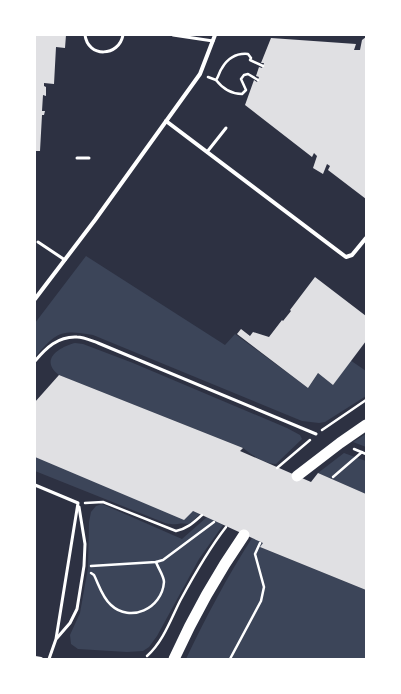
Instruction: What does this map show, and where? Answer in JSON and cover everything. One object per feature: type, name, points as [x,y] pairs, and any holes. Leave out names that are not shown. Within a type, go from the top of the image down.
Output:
[{"type":"highway","points":[[296,476],[366,425]]},
{"type":"highway","points":[[174,659],[217,576],[244,535]]},
{"type":"street","points":[[35,299],[200,74],[215,35]]},
{"type":"street","points":[[166,122],[346,258],[352,255],[366,238]]},
{"type":"street","points":[[35,658],[41,659]]},
{"type":"lane","points":[[85,35],[91,48],[103,53],[109,52],[120,45],[124,35]]},
{"type":"lane","points":[[173,35],[213,41]]},
{"type":"lane","points":[[207,152],[226,128]]},
{"type":"lane","points":[[77,158],[89,158]]},
{"type":"lane","points":[[38,242],[65,260]]},
{"type":"lane","points":[[35,361],[46,349],[60,339],[78,337],[98,343],[316,434]]},
{"type":"lane","points":[[35,485],[78,503]]},
{"type":"lane","points":[[56,639],[70,623],[77,609],[84,566],[85,544],[78,503]]},
{"type":"lane","points":[[49,659],[56,639],[78,503]]},
{"type":"path","points":[[216,80],[222,67],[227,61],[240,54],[248,54],[251,58],[250,60],[263,66]]},
{"type":"path","points":[[208,77],[216,80],[224,88],[235,94],[242,94],[246,90],[241,79],[244,75],[248,74],[258,80]]},
{"type":"path","points":[[332,477],[362,452]]},
{"type":"path","points":[[78,503],[103,502],[176,531],[183,530],[202,515]]},
{"type":"path","points":[[84,566],[156,562],[163,560],[214,522]]},
{"type":"path","points":[[147,656],[166,629],[200,564],[226,527]]},
{"type":"path","points":[[230,659],[261,601],[264,587],[255,554],[260,543]]},
{"type":"path","points":[[84,566],[94,575],[106,600],[112,606],[123,612],[133,614],[149,608],[157,601],[162,591],[164,581],[156,562]]},
{"type":"shaded area","points":[[86,256],[225,345],[235,334],[308,388],[318,373],[333,385],[350,360],[366,371],[366,396],[325,422],[319,423],[302,421],[93,335],[66,333],[60,335],[48,343],[35,357],[35,323]]},
{"type":"shaded area","points":[[75,343],[83,344],[133,363],[287,428],[300,435],[302,439],[276,464],[267,462],[243,448],[59,375],[53,369],[51,359],[58,351]]},
{"type":"shaded area","points":[[366,434],[366,447],[353,442]]},
{"type":"shaded area","points":[[344,453],[366,461],[366,494],[318,473]]},
{"type":"shaded area","points":[[35,457],[200,514],[189,524],[165,523],[35,471]]},
{"type":"shaded area","points":[[102,504],[182,539],[207,517],[223,525],[199,559],[157,636],[149,647],[143,651],[127,652],[78,649],[71,644],[70,635],[80,613],[88,568],[89,522],[91,512],[96,506]]},
{"type":"shaded area","points":[[252,538],[263,543],[260,547],[366,590],[366,659],[186,659],[217,597]]},
{"type":"building","points":[[35,35],[66,35],[65,48],[56,47],[54,84],[44,83],[44,86],[46,87],[46,96],[43,95],[42,111],[45,111],[44,115],[42,115],[40,151],[35,151]]},
{"type":"building","points":[[366,37],[366,199],[328,170],[330,166],[327,164],[323,174],[313,168],[317,156],[314,153],[312,157],[245,105],[254,80],[257,82],[259,77],[256,76],[259,67],[262,68],[263,66],[264,63],[261,63],[271,38],[356,44],[354,50],[360,50],[362,40]]},
{"type":"building","points":[[315,277],[366,316],[366,341],[333,385],[318,373],[308,388],[237,334],[241,329],[250,336],[253,332],[269,337],[291,311],[290,310]]},
{"type":"building","points":[[59,375],[243,448],[240,451],[311,482],[318,473],[366,494],[366,590],[260,547],[263,543],[193,511],[184,520],[35,457],[35,402]]}]
